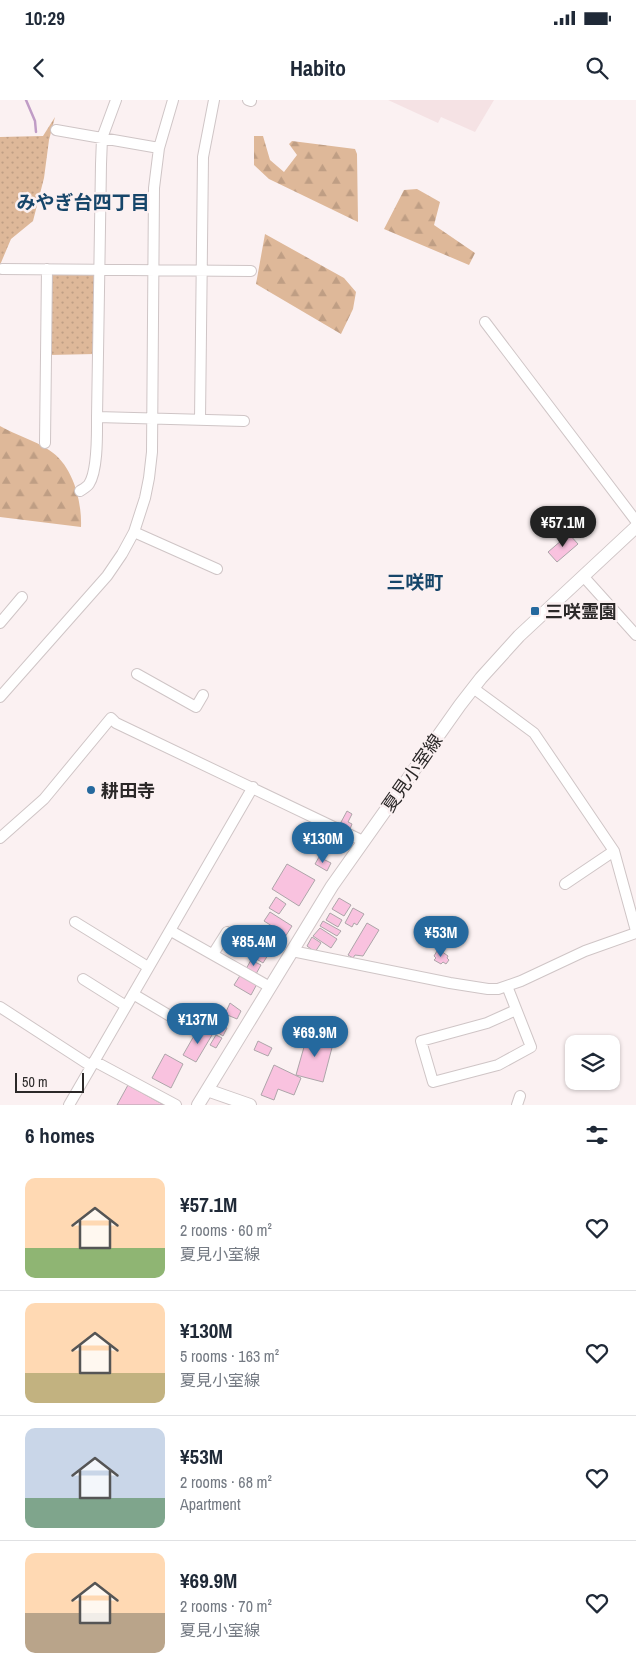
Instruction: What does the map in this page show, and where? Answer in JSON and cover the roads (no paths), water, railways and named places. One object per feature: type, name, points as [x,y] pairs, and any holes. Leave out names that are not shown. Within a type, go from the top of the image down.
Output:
[{"type":"main road","name":"夏見小室線","points":[[198,1105],[332,886],[473,688],[519,636],[636,526]]},
{"type":"main road","points":[[208,1090],[250,1105]]},
{"type":"street","points":[[80,491],[88,486],[95,457],[102,138],[116,100]]},
{"type":"street","points":[[0,697],[107,576],[134,532],[145,498],[152,452],[154,188],[159,148],[173,100]]},
{"type":"street","points":[[200,420],[203,157],[214,100]]},
{"type":"street","points":[[56,130],[159,148]]},
{"type":"street","points":[[2,269],[251,271]]},
{"type":"street","points":[[45,443],[47,269]]},
{"type":"street","points":[[486,322],[636,522]]},
{"type":"street","points":[[97,417],[244,421]]},
{"type":"street","points":[[134,532],[216,569]]},
{"type":"street","points":[[583,576],[636,635]]},
{"type":"street","points":[[0,623],[22,597]]},
{"type":"street","points":[[137,674],[196,707],[203,695]]},
{"type":"street","points":[[292,951],[488,989],[507,986],[521,981],[585,951],[636,932],[614,850],[534,733],[473,688]]},
{"type":"street","points":[[0,838],[44,798],[110,718],[116,723],[363,841]]},
{"type":"street","points":[[69,1105],[253,787]]},
{"type":"street","points":[[564,884],[614,850]]},
{"type":"street","points":[[75,922],[148,967]]},
{"type":"street","points":[[171,931],[270,987]]},
{"type":"street","points":[[213,954],[227,932]]},
{"type":"street","points":[[84,978],[126,1006]]},
{"type":"street","points":[[507,986],[531,1047],[498,1065],[433,1082],[421,1041],[487,1023],[516,1010]]},
{"type":"street","points":[[133,994],[192,1029]]},
{"type":"street","points":[[0,1007],[93,1064],[176,1105]]},
{"type":"waterway","points":[[26,100],[35,121],[36,132]]},
{"type":"place","name":"三咲霊園","points":[[535,611]]},
{"type":"place","name":"耕田寺","points":[[91,790]]},
{"type":"district","name":"みやぎ台四丁目","points":[[83,202]]},
{"type":"district","name":"三咲町","points":[[415,582]]}]
